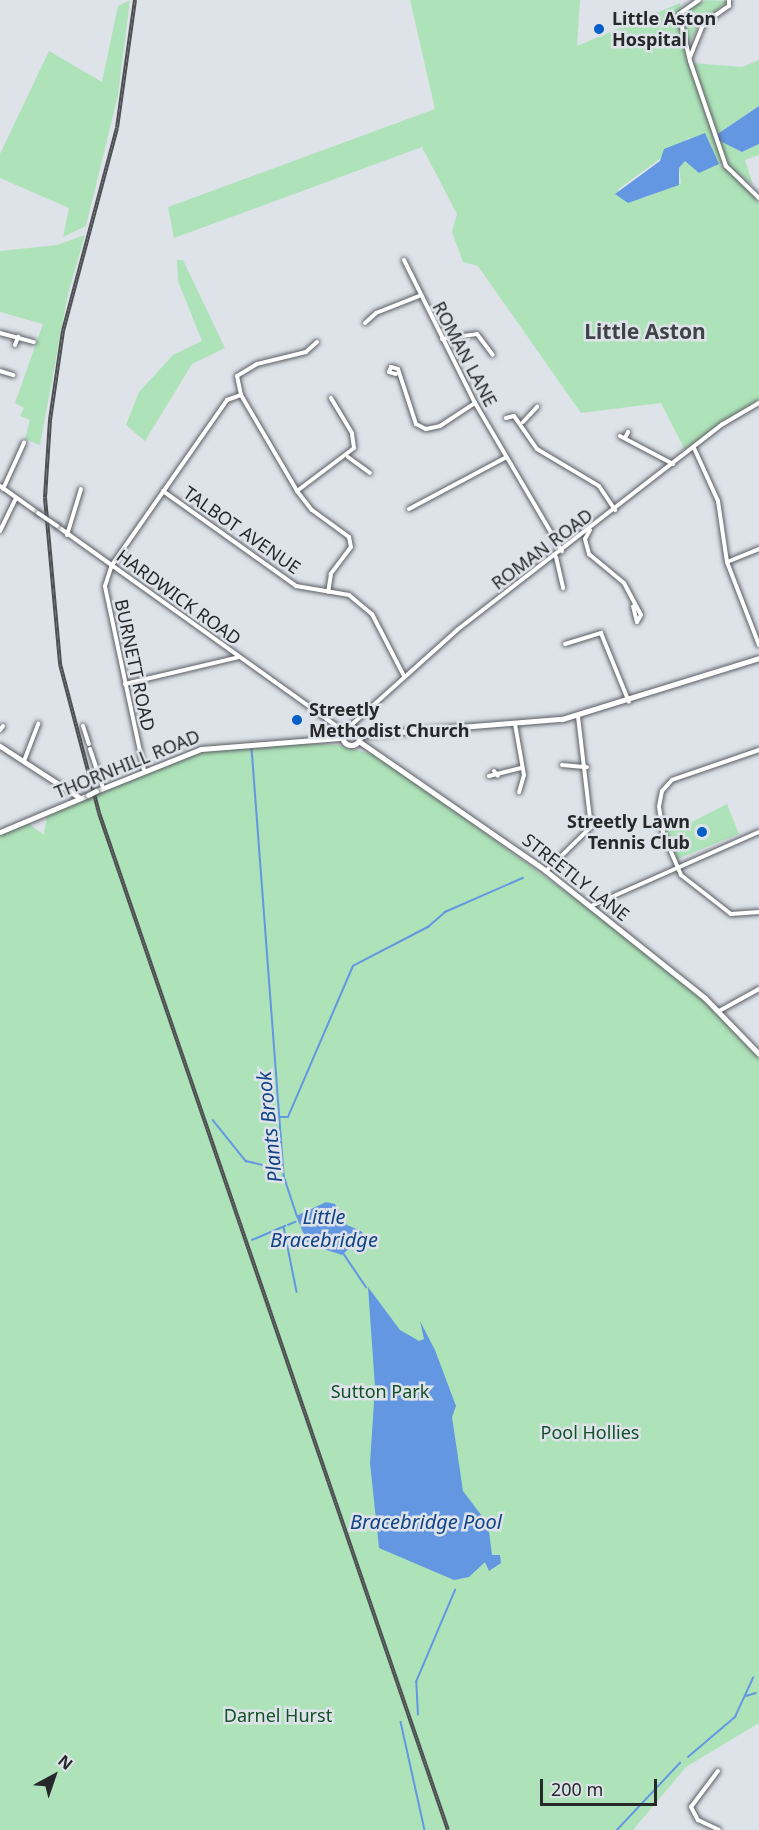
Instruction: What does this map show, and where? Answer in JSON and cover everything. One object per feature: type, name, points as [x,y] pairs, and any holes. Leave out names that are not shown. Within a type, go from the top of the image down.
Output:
[{"type":"main road","points":[[340,738],[346,728],[361,735],[514,724],[578,716],[628,702],[759,658]]},
{"type":"main road","points":[[360,742],[361,735]]},
{"type":"main road","name":"THORNHILL ROAD","points":[[0,832],[144,770],[210,747],[340,738],[360,742]]},
{"type":"main road","name":"STREETLY LANE","points":[[360,742],[546,871],[591,906],[719,1011],[759,1054]]},
{"type":"main road","points":[[0,747],[80,798]]},
{"type":"street","points":[[699,0],[679,14],[690,61],[726,166],[759,198]]},
{"type":"street","points":[[690,61],[703,24],[729,6],[729,0]]},
{"type":"street","name":"ROMAN LANE","points":[[404,260],[419,296],[475,403],[505,458],[562,551]]},
{"type":"street","points":[[365,323],[376,313],[419,296]]},
{"type":"street","points":[[0,333],[34,342]]},
{"type":"street","points":[[442,339],[477,334],[493,355]]},
{"type":"street","points":[[15,345],[18,337]]},
{"type":"street","points":[[317,342],[306,352],[267,361],[240,372],[241,395],[297,491],[349,537],[351,547],[331,574],[328,592]]},
{"type":"street","points":[[0,372],[13,375]]},
{"type":"street","points":[[396,374],[416,424],[426,429],[440,426],[475,403]]},
{"type":"street","points":[[112,565],[227,400],[241,395]]},
{"type":"street","points":[[297,491],[348,457],[354,438],[331,398]]},
{"type":"street","name":"ROMAN ROAD","points":[[346,728],[404,676],[592,527],[694,448],[759,403]]},
{"type":"street","points":[[523,422],[537,407]]},
{"type":"street","points":[[506,418],[514,416],[523,422],[537,448],[599,486],[615,510]]},
{"type":"street","points":[[628,432],[622,437],[673,464]]},
{"type":"street","points":[[2,487],[24,443]]},
{"type":"street","points":[[694,448],[718,501],[727,562],[759,645]]},
{"type":"street","points":[[348,457],[370,473]]},
{"type":"street","points":[[409,509],[505,458]]},
{"type":"street","name":"HARDWICK ROAD","points":[[2,487],[239,657],[346,728]]},
{"type":"street","points":[[67,535],[81,489]]},
{"type":"street","name":"TALBOT AVENUE","points":[[164,492],[296,586],[349,595],[372,614],[404,676]]},
{"type":"street","points":[[0,531],[16,498]]},
{"type":"street","points":[[592,527],[585,539],[589,554],[624,583],[633,606]]},
{"type":"street","points":[[727,562],[759,549]]},
{"type":"street","points":[[556,557],[563,588]]},
{"type":"street","name":"BURNETT ROAD","points":[[112,565],[105,586],[108,615],[144,770]]},
{"type":"street","points":[[565,644],[601,633],[628,702]]},
{"type":"street","points":[[124,684],[239,657]]},
{"type":"street","points":[[546,871],[591,827],[587,766],[578,716]]},
{"type":"street","points":[[24,761],[38,724]]},
{"type":"street","points":[[514,724],[522,789]]},
{"type":"street","points":[[83,726],[103,788]]},
{"type":"street","points":[[759,750],[681,776],[663,788],[660,818],[676,866],[725,910],[742,916],[759,912]]},
{"type":"street","points":[[562,765],[587,766]]},
{"type":"street","points":[[489,776],[494,771],[521,768]]},
{"type":"street","points":[[494,771],[498,776]]},
{"type":"street","points":[[591,906],[676,866],[759,832]]},
{"type":"street","points":[[719,1011],[759,989]]},
{"type":"street","points":[[714,1772],[692,1807],[698,1820],[719,1830]]},
{"type":"green space","points":[[130,0],[118,95],[86,226],[63,237],[69,208],[0,178],[0,154],[49,51],[102,82],[118,6]]},
{"type":"green space","points":[[410,0],[580,0],[577,46],[680,3],[684,44],[723,162],[719,164],[745,184],[759,204],[759,399],[685,450],[661,403],[581,413],[478,266],[463,262],[452,232],[457,214],[422,147],[174,238],[168,207],[435,109]],"holes":[[[689,138],[696,140],[697,167],[685,161],[679,168],[681,183],[644,198],[617,190]]]},
{"type":"green space","points":[[706,0],[728,1],[699,24],[689,43],[681,14]]},
{"type":"green space","points":[[759,60],[759,106],[716,135],[692,63],[742,67]]},
{"type":"green space","points":[[718,140],[742,152],[759,144],[759,155],[745,160],[753,185],[728,165]]},
{"type":"green space","points":[[85,235],[68,294],[40,445],[25,439],[30,420],[20,416],[24,408],[15,403],[43,324],[0,312],[0,251],[57,245]]},
{"type":"green space","points":[[177,260],[183,260],[225,348],[192,364],[145,441],[126,425],[139,392],[173,355],[202,341],[178,281]]},
{"type":"green space","name":"Sutton Park","points":[[301,743],[338,745],[378,756],[592,911],[703,1000],[759,1059],[759,1723],[686,1767],[633,1830],[0,1830],[0,834],[28,823],[44,835],[47,815],[185,758],[224,747]]},
{"type":"green space","name":"Streetly Lawn Tennis Club","points":[[727,804],[739,834],[677,859],[665,829],[686,825]]},
{"type":"water","points":[[759,106],[759,144],[742,152],[718,140],[716,135]]},
{"type":"water","points":[[705,133],[719,164],[699,173],[685,161],[679,168],[679,185],[628,203],[615,194],[660,161],[664,149]]},
{"type":"water","name":"Little Bracebridge","points":[[326,1202],[335,1204],[347,1225],[361,1231],[373,1247],[356,1242],[342,1255],[308,1244],[296,1216]]},
{"type":"water","name":"Bracebridge Pool","points":[[368,1287],[400,1330],[419,1341],[424,1339],[420,1321],[435,1350],[456,1406],[452,1417],[463,1491],[488,1524],[492,1555],[500,1555],[501,1563],[489,1571],[485,1562],[469,1577],[454,1580],[379,1548],[370,1463],[375,1387]]},
{"type":"waterway","name":"Plants Brook","points":[[252,748],[284,1176],[297,1215]]},
{"type":"waterway","points":[[280,1117],[288,1117],[353,966],[428,927],[445,912],[523,878]]},
{"type":"waterway","points":[[213,1120],[246,1161],[281,1169]]},
{"type":"waterway","points":[[288,1225],[295,1222]]},
{"type":"waterway","points":[[252,1240],[285,1226]]},
{"type":"waterway","points":[[284,1227],[297,1292]]},
{"type":"waterway","name":"Plants Brook","points":[[344,1254],[366,1287]]},
{"type":"waterway","name":"Plants Brook","points":[[418,1715],[416,1682],[455,1590]]},
{"type":"waterway","points":[[688,1757],[735,1717],[753,1678]]},
{"type":"waterway","points":[[746,1696],[756,1693]]},
{"type":"waterway","name":"Plants Brook","points":[[401,1722],[425,1830]]},
{"type":"waterway","points":[[617,1830],[680,1763]]},
{"type":"railway","points":[[135,0],[117,128],[63,331],[50,420],[45,498],[60,664],[99,813],[448,1830]]},
{"type":"place","name":"Little Aston Hospital","points":[[599,29]]},
{"type":"place","name":"Streetly Methodist Church","points":[[297,720]]},
{"type":"place","name":"Streetly Lawn Tennis Club","points":[[702,832]]},
{"type":"district","name":"Little Aston","points":[[645,331]]},
{"type":"park label","name":"Pool Hollies","points":[[590,1432]]},
{"type":"park label","name":"Darnel Hurst","points":[[278,1715]]}]
